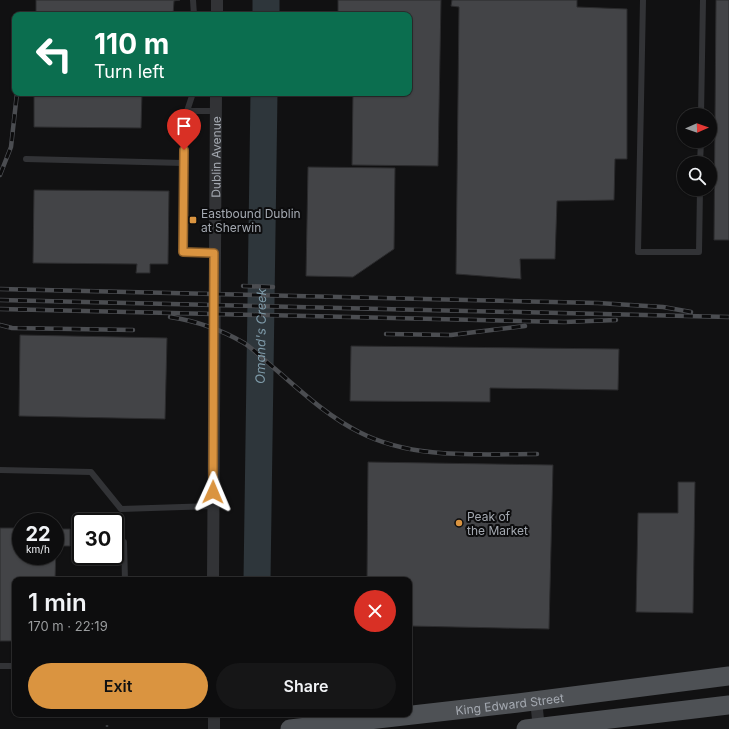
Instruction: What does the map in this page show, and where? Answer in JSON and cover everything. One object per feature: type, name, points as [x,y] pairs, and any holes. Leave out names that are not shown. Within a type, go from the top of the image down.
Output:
[{"type":"main road","name":"King Edward Street","points":[[290,729],[381,724],[536,700],[726,676]]},
{"type":"main road","points":[[535,728],[728,705],[726,676]]},
{"type":"street","points":[[217,0],[217,12]]},
{"type":"street","name":"Dublin Avenue","points":[[213,577],[216,96]]},
{"type":"street","points":[[535,728],[536,700]]},
{"type":"street","points":[[214,717],[214,729]]},
{"type":"lane","points":[[194,0],[194,12]]},
{"type":"lane","points":[[643,0],[638,252],[699,252],[700,196]]},
{"type":"lane","points":[[701,108],[703,0]]},
{"type":"lane","points":[[192,96],[187,111],[183,163],[183,252],[214,253]]},
{"type":"lane","points":[[187,111],[216,111]]},
{"type":"lane","points":[[26,159],[183,163]]},
{"type":"lane","points":[[0,470],[91,472],[121,509],[213,506]]},
{"type":"lane","points":[[124,542],[125,577]]},
{"type":"lane","points":[[0,666],[12,666]]},
{"type":"path","points":[[106,725],[107,729]]},
{"type":"building","points":[[36,0],[180,0],[174,1],[173,12],[36,12]]},
{"type":"building","points":[[338,0],[441,0],[438,166],[352,165],[353,96],[412,96],[412,12],[338,12]]},
{"type":"building","points":[[452,0],[577,0],[577,7],[627,9],[627,159],[615,159],[614,200],[557,201],[555,259],[520,259],[521,279],[456,274],[459,7],[451,6]]},
{"type":"building","points":[[716,0],[729,0],[729,240],[714,240],[714,196],[717,196],[717,156],[715,156],[715,148],[717,148],[717,108],[715,108]]},
{"type":"building","points":[[34,96],[142,96],[141,128],[34,127]]},
{"type":"building","points":[[308,167],[395,168],[394,249],[353,277],[306,276]]},
{"type":"building","points":[[34,190],[169,191],[168,264],[150,264],[150,273],[136,273],[137,264],[33,263]]},
{"type":"building","points":[[20,335],[167,338],[165,419],[19,416]]},
{"type":"building","points":[[351,346],[619,349],[618,390],[490,388],[490,402],[350,401]]},
{"type":"building","name":"Peak of the Market","points":[[368,462],[553,465],[549,629],[412,626],[412,577],[367,577]]},
{"type":"building","points":[[678,482],[695,482],[693,613],[636,612],[638,513],[678,513]]},
{"type":"building","points":[[0,528],[12,528],[12,565],[55,565],[55,577],[12,577],[12,641],[0,641]]},
{"type":"building","points":[[64,529],[70,529],[70,546],[64,546]]},
{"type":"waterway","name":"Omand's Creek","points":[[266,0],[266,12]]},
{"type":"waterway","name":"Omand's Creek","points":[[257,577],[264,96]]},
{"type":"railway","points":[[0,175],[11,147],[17,96]]},
{"type":"railway","points":[[243,286],[273,287]]},
{"type":"railway","points":[[0,289],[598,303],[663,307],[691,312]]},
{"type":"railway","points":[[0,300],[729,317]]},
{"type":"railway","points":[[0,309],[564,322],[616,320]]},
{"type":"railway","points":[[170,317],[208,327],[227,334],[244,343],[325,411],[347,426],[380,441],[401,447],[446,454],[537,454]]},
{"type":"railway","points":[[0,325],[12,328],[133,330]]},
{"type":"railway","points":[[386,334],[451,335],[525,326]]},
{"type":"place","name":"Eastbound Dublin at Sherwin","points":[[193,220]]},
{"type":"place","name":"Peak of the Market","points":[[459,523]]},
{"type":"route","points":[[184,150],[183,252],[214,253],[213,328],[215,410],[213,492]]}]
